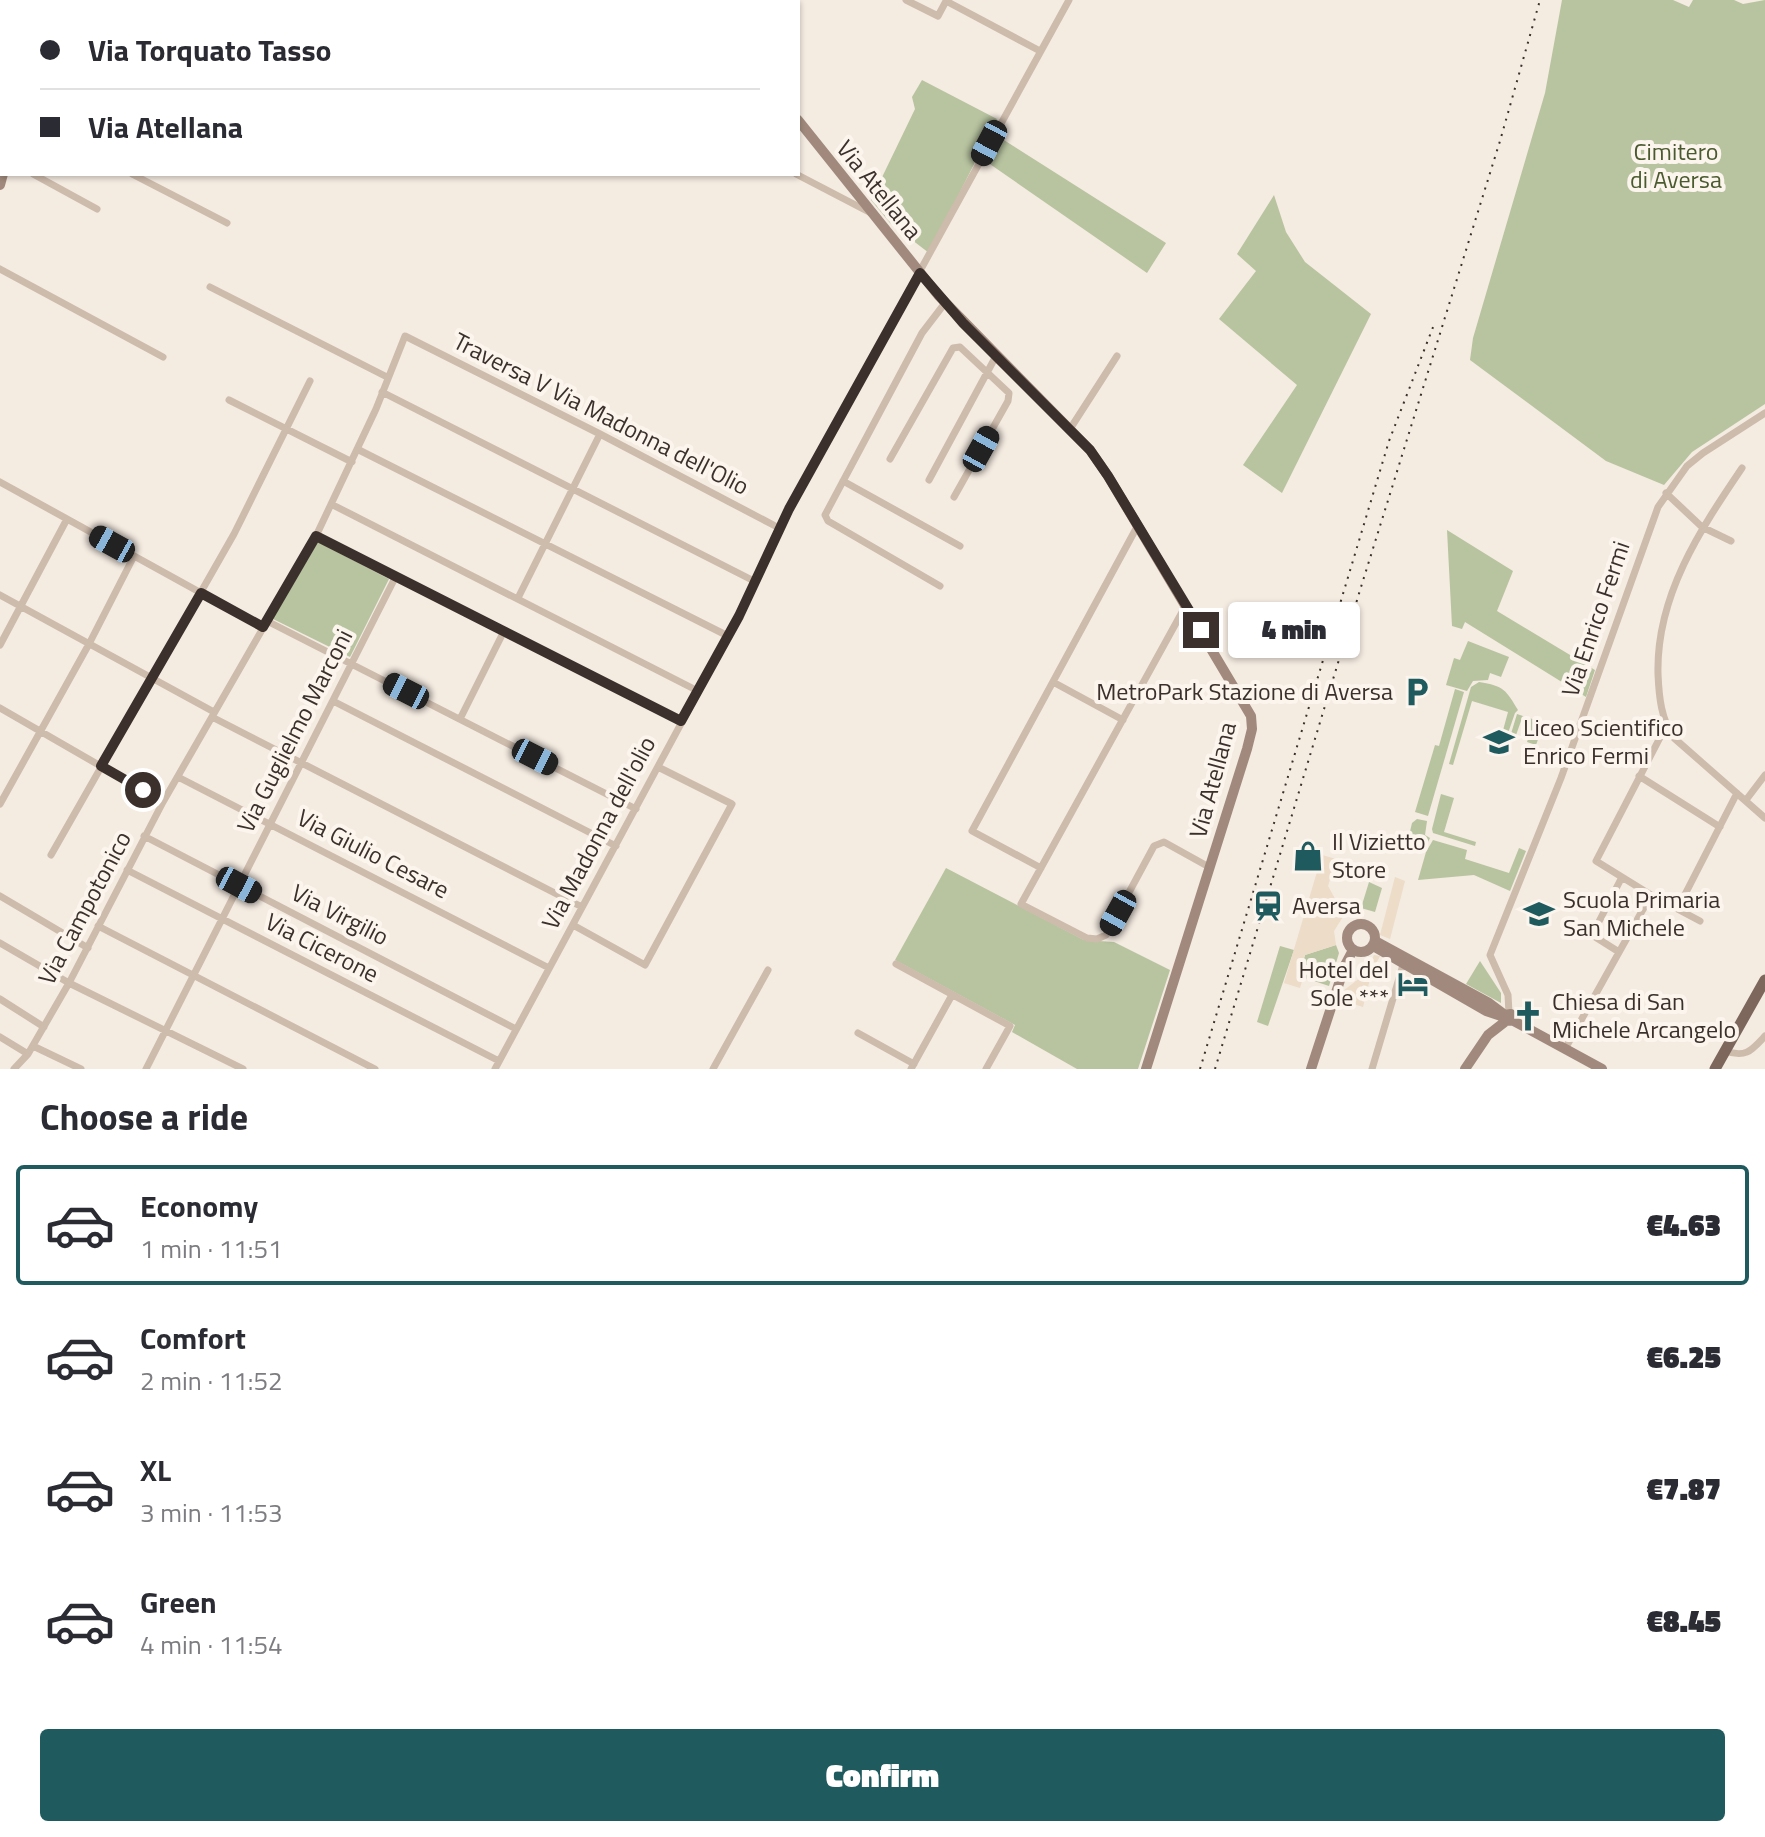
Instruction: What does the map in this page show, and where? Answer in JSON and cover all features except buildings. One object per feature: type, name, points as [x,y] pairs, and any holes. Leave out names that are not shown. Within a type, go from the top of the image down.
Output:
[{"type":"main road","name":"Via Atellana","points":[[800,123],[945,303],[1070,429],[1108,476],[1251,716],[1252,729],[1247,749],[1146,1069]]},
{"type":"main road","points":[[1353,950],[1347,938],[1354,925],[1368,925],[1374,932],[1374,944]]},
{"type":"main road","points":[[1374,944],[1403,965],[1486,1011],[1507,1017]]},
{"type":"main road","points":[[1374,944],[1463,988],[1507,1017],[1602,1069]]},
{"type":"main road","points":[[1353,950],[1364,952],[1374,944]]},
{"type":"main road","points":[[1311,1069],[1339,980],[1353,950]]},
{"type":"main road","points":[[1715,1069],[1765,980]]},
{"type":"main road","points":[[1465,1069],[1488,1035],[1507,1017]]},
{"type":"street","points":[[906,0],[938,16],[946,0],[1040,51],[1069,0]]},
{"type":"street","name":"Via Madonna dell'olio","points":[[497,1065],[728,636],[779,528],[1040,51]]},
{"type":"street","points":[[37,176],[97,209]]},
{"type":"street","points":[[136,176],[227,223]]},
{"type":"street","points":[[800,176],[871,213]]},
{"type":"street","points":[[0,269],[163,357]]},
{"type":"street","points":[[210,287],[387,377]]},
{"type":"street","points":[[940,586],[828,521],[825,515],[922,333],[945,303]]},
{"type":"street","name":"Traversa V Via Madonna dell'Olio","points":[[405,336],[779,528]]},
{"type":"street","name":"Via Campotonico","points":[[14,1069],[28,1054],[69,983],[144,836],[316,536],[352,462],[405,336]]},
{"type":"street","points":[[890,459],[953,348],[960,347],[1009,393],[1008,401],[954,497]]},
{"type":"street","points":[[929,480],[996,356]]},
{"type":"street","points":[[1070,429],[1117,356]]},
{"type":"street","points":[[51,855],[201,593],[310,381]]},
{"type":"street","points":[[382,392],[754,581]]},
{"type":"street","points":[[229,400],[352,462]]},
{"type":"street","name":"Via Enrico Fermi","points":[[1507,1017],[1508,995],[1490,955],[1494,940],[1550,807],[1645,540],[1666,493],[1687,466],[1765,413]]},
{"type":"street","points":[[518,598],[600,434]]},
{"type":"street","points":[[357,449],[728,636]]},
{"type":"street","points":[[1742,468],[1702,527],[1675,582],[1657,648],[1658,689],[1666,726],[1674,738],[1765,818]]},
{"type":"street","points":[[843,481],[960,546]]},
{"type":"street","points":[[0,482],[201,593],[352,663],[636,809]]},
{"type":"street","points":[[1666,493],[1702,527],[1731,541]]},
{"type":"street","points":[[331,504],[698,691]]},
{"type":"street","points":[[0,645],[67,519]]},
{"type":"street","points":[[1041,868],[972,831],[1138,525]]},
{"type":"street","points":[[316,536],[681,721]]},
{"type":"street","points":[[0,804],[134,556]]},
{"type":"street","name":"Via Guglielmo Marconi","points":[[146,1069],[396,576]]},
{"type":"street","points":[[0,595],[301,763],[582,907]]},
{"type":"street","points":[[1186,605],[1021,904],[1087,938],[1097,939],[1106,935],[1154,846],[1164,842],[1209,867]]},
{"type":"street","points":[[460,719],[504,631]]},
{"type":"street","points":[[1053,682],[1123,720]]},
{"type":"street","points":[[333,701],[616,846]]},
{"type":"street","points":[[0,708],[163,802]]},
{"type":"street","points":[[1666,726],[1596,861],[1700,921]]},
{"type":"street","points":[[573,925],[645,965],[732,804],[658,767]]},
{"type":"street","points":[[1746,800],[1765,775]]},
{"type":"street","points":[[1639,776],[1720,827]]},
{"type":"street","name":"Via Giulio Cesare","points":[[178,777],[549,968]]},
{"type":"street","points":[[1678,908],[1737,793]]},
{"type":"street","name":"Via Virgilio","points":[[144,836],[516,1029]]},
{"type":"street","name":"Via Cicerone","points":[[127,870],[497,1065]]},
{"type":"street","points":[[1619,952],[1592,935],[1622,877]]},
{"type":"street","points":[[1565,1049],[1651,895]]},
{"type":"street","points":[[0,896],[88,948]]},
{"type":"street","points":[[98,926],[375,1069]]},
{"type":"street","points":[[0,943],[69,983],[243,1069]]},
{"type":"street","points":[[896,964],[1010,1026],[986,1069]]},
{"type":"street","points":[[1372,1069],[1403,965]]},
{"type":"street","points":[[713,1069],[768,970]]},
{"type":"street","points":[[858,1033],[913,1066],[952,995]]},
{"type":"street","points":[[0,999],[44,1027]]},
{"type":"street","points":[[1725,1051],[1738,1056],[1752,1050],[1765,1036]]},
{"type":"street","points":[[0,1037],[28,1054]]},
{"type":"street","points":[[33,1046],[81,1069]]},
{"type":"green space","name":"Cimitero di Aversa","points":[[1562,0],[1673,0],[1689,7],[1693,0],[1734,0],[1743,4],[1765,0],[1765,404],[1692,452],[1664,485],[1606,461],[1470,360],[1473,338],[1545,93]]},
{"type":"green space","points":[[922,80],[997,119],[929,253],[890,223],[871,200],[915,109],[912,97]]},
{"type":"green space","points":[[996,135],[1166,243],[1147,273],[984,160]]},
{"type":"green space","points":[[1274,195],[1286,232],[1305,262],[1371,314],[1282,493],[1243,465],[1297,385],[1219,319],[1256,271],[1237,254]]},
{"type":"green space","points":[[1447,530],[1513,571],[1497,611],[1595,670],[1586,697],[1465,622],[1462,629],[1452,626]]},
{"type":"green space","points":[[318,542],[389,579],[350,657],[273,619]]},
{"type":"green space","points":[[1468,641],[1509,657],[1501,677],[1490,673],[1488,680],[1473,681],[1467,691],[1446,685],[1454,658],[1460,660]]},
{"type":"green space","points":[[1479,682],[1503,690],[1518,710],[1507,736],[1502,734],[1508,712],[1472,701],[1453,765],[1449,764],[1471,687]]},
{"type":"green space","points":[[1455,689],[1464,692],[1428,816],[1415,812],[1435,745],[1439,746]]},
{"type":"green space","points":[[1517,714],[1557,727],[1553,739],[1552,731],[1542,728],[1536,745],[1527,742],[1531,730],[1528,729],[1529,724],[1521,721],[1515,738],[1510,737]]},
{"type":"green space","points":[[1441,794],[1454,798],[1444,832],[1476,842],[1475,846],[1433,833]]},
{"type":"green space","points":[[1417,819],[1427,821],[1425,835],[1430,838],[1424,850],[1407,844],[1412,823]]},
{"type":"green space","points":[[1433,840],[1467,850],[1465,859],[1509,873],[1519,848],[1526,851],[1510,891],[1474,875],[1418,880]]},
{"type":"green space","points":[[946,868],[1084,940],[1114,942],[1170,970],[1138,1069],[1077,1069],[1012,1032],[1015,1025],[895,960]]},
{"type":"green space","points":[[1369,882],[1382,888],[1375,912],[1361,908]]},
{"type":"green space","points":[[1336,945],[1339,953],[1329,986],[1299,976],[1305,955]]},
{"type":"green space","points":[[1280,946],[1294,950],[1268,1026],[1257,1022]]},
{"type":"green space","points":[[1480,961],[1501,993],[1501,1003],[1466,984]]},
{"type":"shaded area","points":[[1322,855],[1336,859],[1328,886],[1344,915],[1334,931],[1336,945],[1305,955],[1299,976],[1303,978],[1300,988],[1284,983]]},
{"type":"shaded area","points":[[1395,877],[1405,881],[1390,939],[1380,935]]},
{"type":"shaded area","points":[[1374,955],[1380,956],[1372,971],[1363,1007],[1341,1000],[1343,991],[1365,974]]},
{"type":"railway","points":[[1215,1069],[1500,141],[1540,0]]},
{"type":"railway","points":[[1200,1069],[1389,441],[1435,322]]},
{"type":"place","name":"MetroPark Stazione di Aversa","points":[[1417,692]]},
{"type":"place","name":"Liceo Scientifico Enrico Fermi","points":[[1499,742]]},
{"type":"place","name":"Il Vizietto Store","points":[[1308,856]]},
{"type":"place","name":"Aversa","points":[[1268,906]]},
{"type":"place","name":"Scuola Primaria San Michele","points":[[1539,914]]},
{"type":"place","name":"Hotel del Sole ***","points":[[1413,984]]},
{"type":"place","name":"Chiesa di San Michele Arcangelo","points":[[1528,1016]]},
{"type":"route","points":[[143,790],[101,766],[201,593],[263,627],[316,536],[681,721],[739,616],[789,509],[920,273],[963,323],[1090,450],[1201,630]]}]
